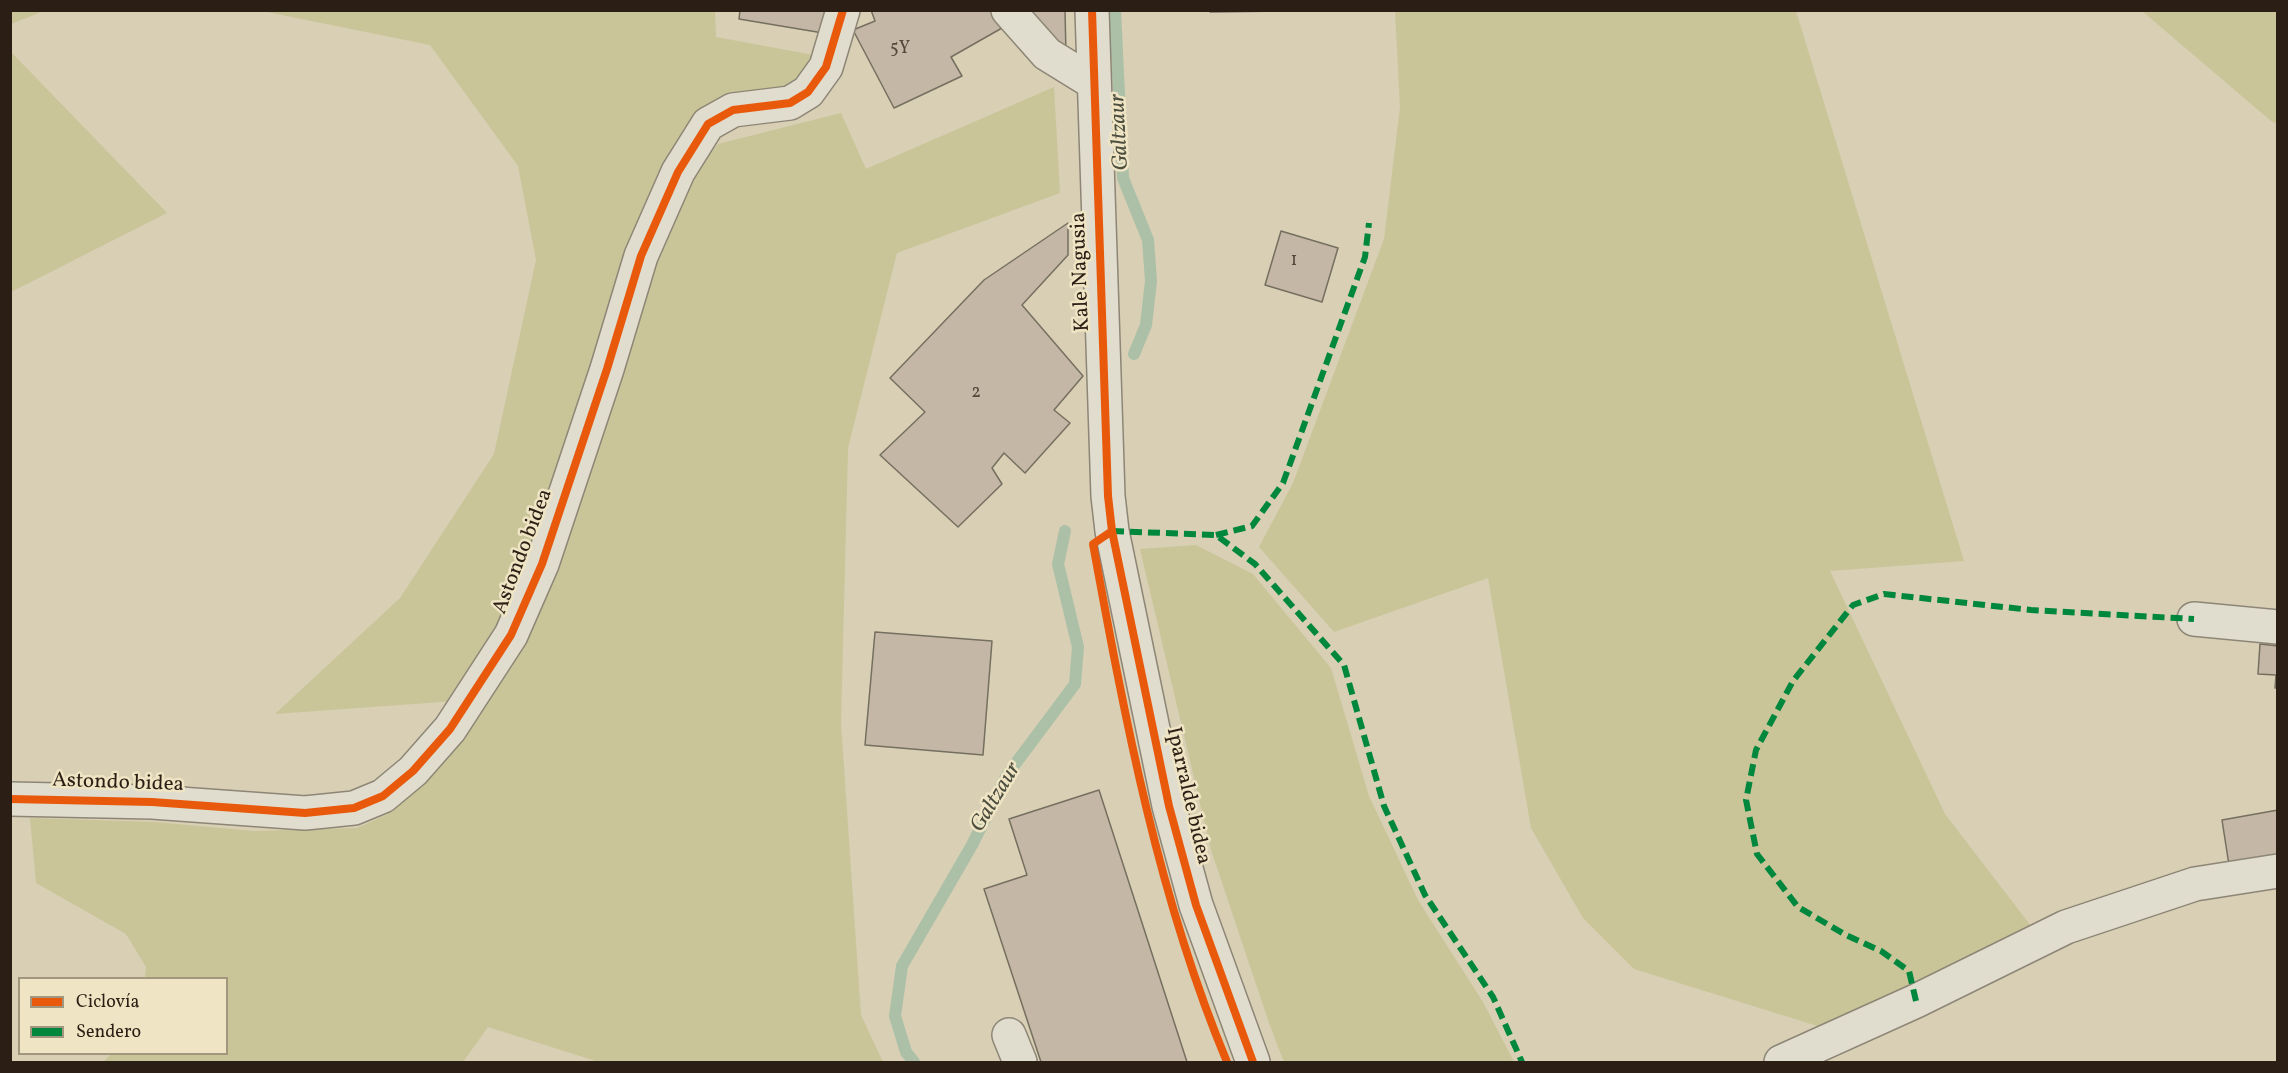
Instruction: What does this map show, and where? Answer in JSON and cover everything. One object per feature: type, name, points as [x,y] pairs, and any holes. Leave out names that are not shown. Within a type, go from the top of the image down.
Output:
[{"type":"street","name":"Astondo bidea","points":[[10,799],[152,802],[304,813],[354,808],[383,796],[414,771],[450,729],[511,635],[542,564],[607,369],[641,256],[678,172],[708,124],[733,110],[790,103],[808,92],[826,67],[843,10]]},
{"type":"street","points":[[1008,10],[1047,54],[1094,83]]},
{"type":"street","name":"Kale Nagusia","points":[[1092,10],[1108,496],[1112,531]]},
{"type":"street","name":"Iparralde bidea","points":[[1112,531],[1169,806],[1193,894],[1253,1062]]},
{"type":"street","points":[[2194,619],[2277,627]]},
{"type":"street","points":[[1781,1062],[1916,1001],[2066,927],[2195,884],[2277,871]]},
{"type":"shaded area","points":[[11,10],[44,10],[44,11],[11,24]]},
{"type":"shaded area","points":[[262,11],[715,11],[716,37],[819,56],[807,86],[713,114],[515,592],[455,701],[275,714],[400,598],[494,454],[536,260],[518,166],[430,45]]},
{"type":"shaded area","points":[[1395,11],[1796,11],[1964,561],[1830,571],[1945,814],[2031,926],[1827,1029],[1634,969],[1583,918],[1531,828],[1488,578],[1334,632],[1259,547],[1293,483],[1384,239],[1400,107]]},
{"type":"shaded area","points":[[2142,11],[2277,11],[2277,124],[2271,121]]},
{"type":"shaded area","points":[[11,52],[167,213],[10,292]]},
{"type":"shaded area","points":[[1054,87],[1060,193],[897,253],[848,448],[841,723],[861,1015],[883,1062],[599,1062],[488,1027],[463,1062],[103,1062],[110,1055],[228,1055],[228,977],[145,977],[146,967],[126,934],[36,883],[30,818],[155,822],[253,831],[357,828],[388,814],[422,785],[516,645],[655,258],[689,178],[718,144],[841,113],[866,169]]},
{"type":"shaded area","points":[[1196,545],[1253,574],[1331,668],[1369,796],[1418,900],[1483,1002],[1514,1062],[1284,1062],[1211,850],[1140,549]]},
{"type":"building","points":[[740,10],[832,10],[829,34],[739,19]]},
{"type":"building","points":[[871,10],[992,10],[1002,28],[951,57],[962,76],[894,108],[853,30],[875,21]]},
{"type":"building","points":[[1017,10],[1065,10],[1066,55]]},
{"type":"building","points":[[1210,10],[1284,10],[1284,11],[1210,12]]},
{"type":"building","points":[[1068,223],[1068,255],[1022,305],[1083,376],[1054,410],[1070,423],[1025,473],[1004,453],[992,468],[1002,484],[958,527],[880,455],[925,412],[890,378],[984,280]]},
{"type":"building","points":[[1281,231],[1338,248],[1322,302],[1265,285]]},
{"type":"building","points":[[875,632],[992,641],[983,755],[865,745]]},
{"type":"building","points":[[2260,644],[2278,646],[2278,688],[2275,688],[2276,675],[2258,674]]},
{"type":"building","points":[[1099,790],[1187,1062],[1041,1062],[984,889],[1027,875],[1009,819]]},
{"type":"building","points":[[2278,810],[2278,857],[2229,865],[2222,820]]},
{"type":"waterway","name":"Galtzaur","points":[[1115,10],[1123,178],[1148,240],[1151,281],[1146,325],[1134,354]]},
{"type":"waterway","name":"Galtzaur","points":[[914,1062],[906,1052],[895,1016],[902,966],[972,845],[1007,775],[1075,684],[1078,647],[1058,564],[1065,531]]},
{"type":"marked path","points":[[1216,535],[1252,526],[1283,483],[1365,257],[1369,223]]},
{"type":"marked path","points":[[1112,531],[1216,535],[1255,564],[1344,665],[1384,806],[1425,895],[1493,997],[1522,1062]]},
{"type":"marked path","points":[[1916,1001],[1909,971],[1881,951],[1846,935],[1798,907],[1757,854],[1746,800],[1756,750],[1793,681],[1853,605],[1884,594],[2031,610],[2194,619]]},
{"type":"cycle path","points":[[10,799],[152,802],[305,813],[354,808],[383,796],[413,771],[450,729],[511,635],[542,564],[607,369],[641,256],[678,172],[708,124],[733,110],[790,103],[808,92],[826,67],[843,10]]},
{"type":"cycle path","points":[[1092,10],[1108,496],[1112,531],[1169,806],[1196,905],[1253,1062]]},
{"type":"cycle path","points":[[1112,531],[1093,544],[1131,741],[1146,807],[1181,936],[1227,1062]]}]
